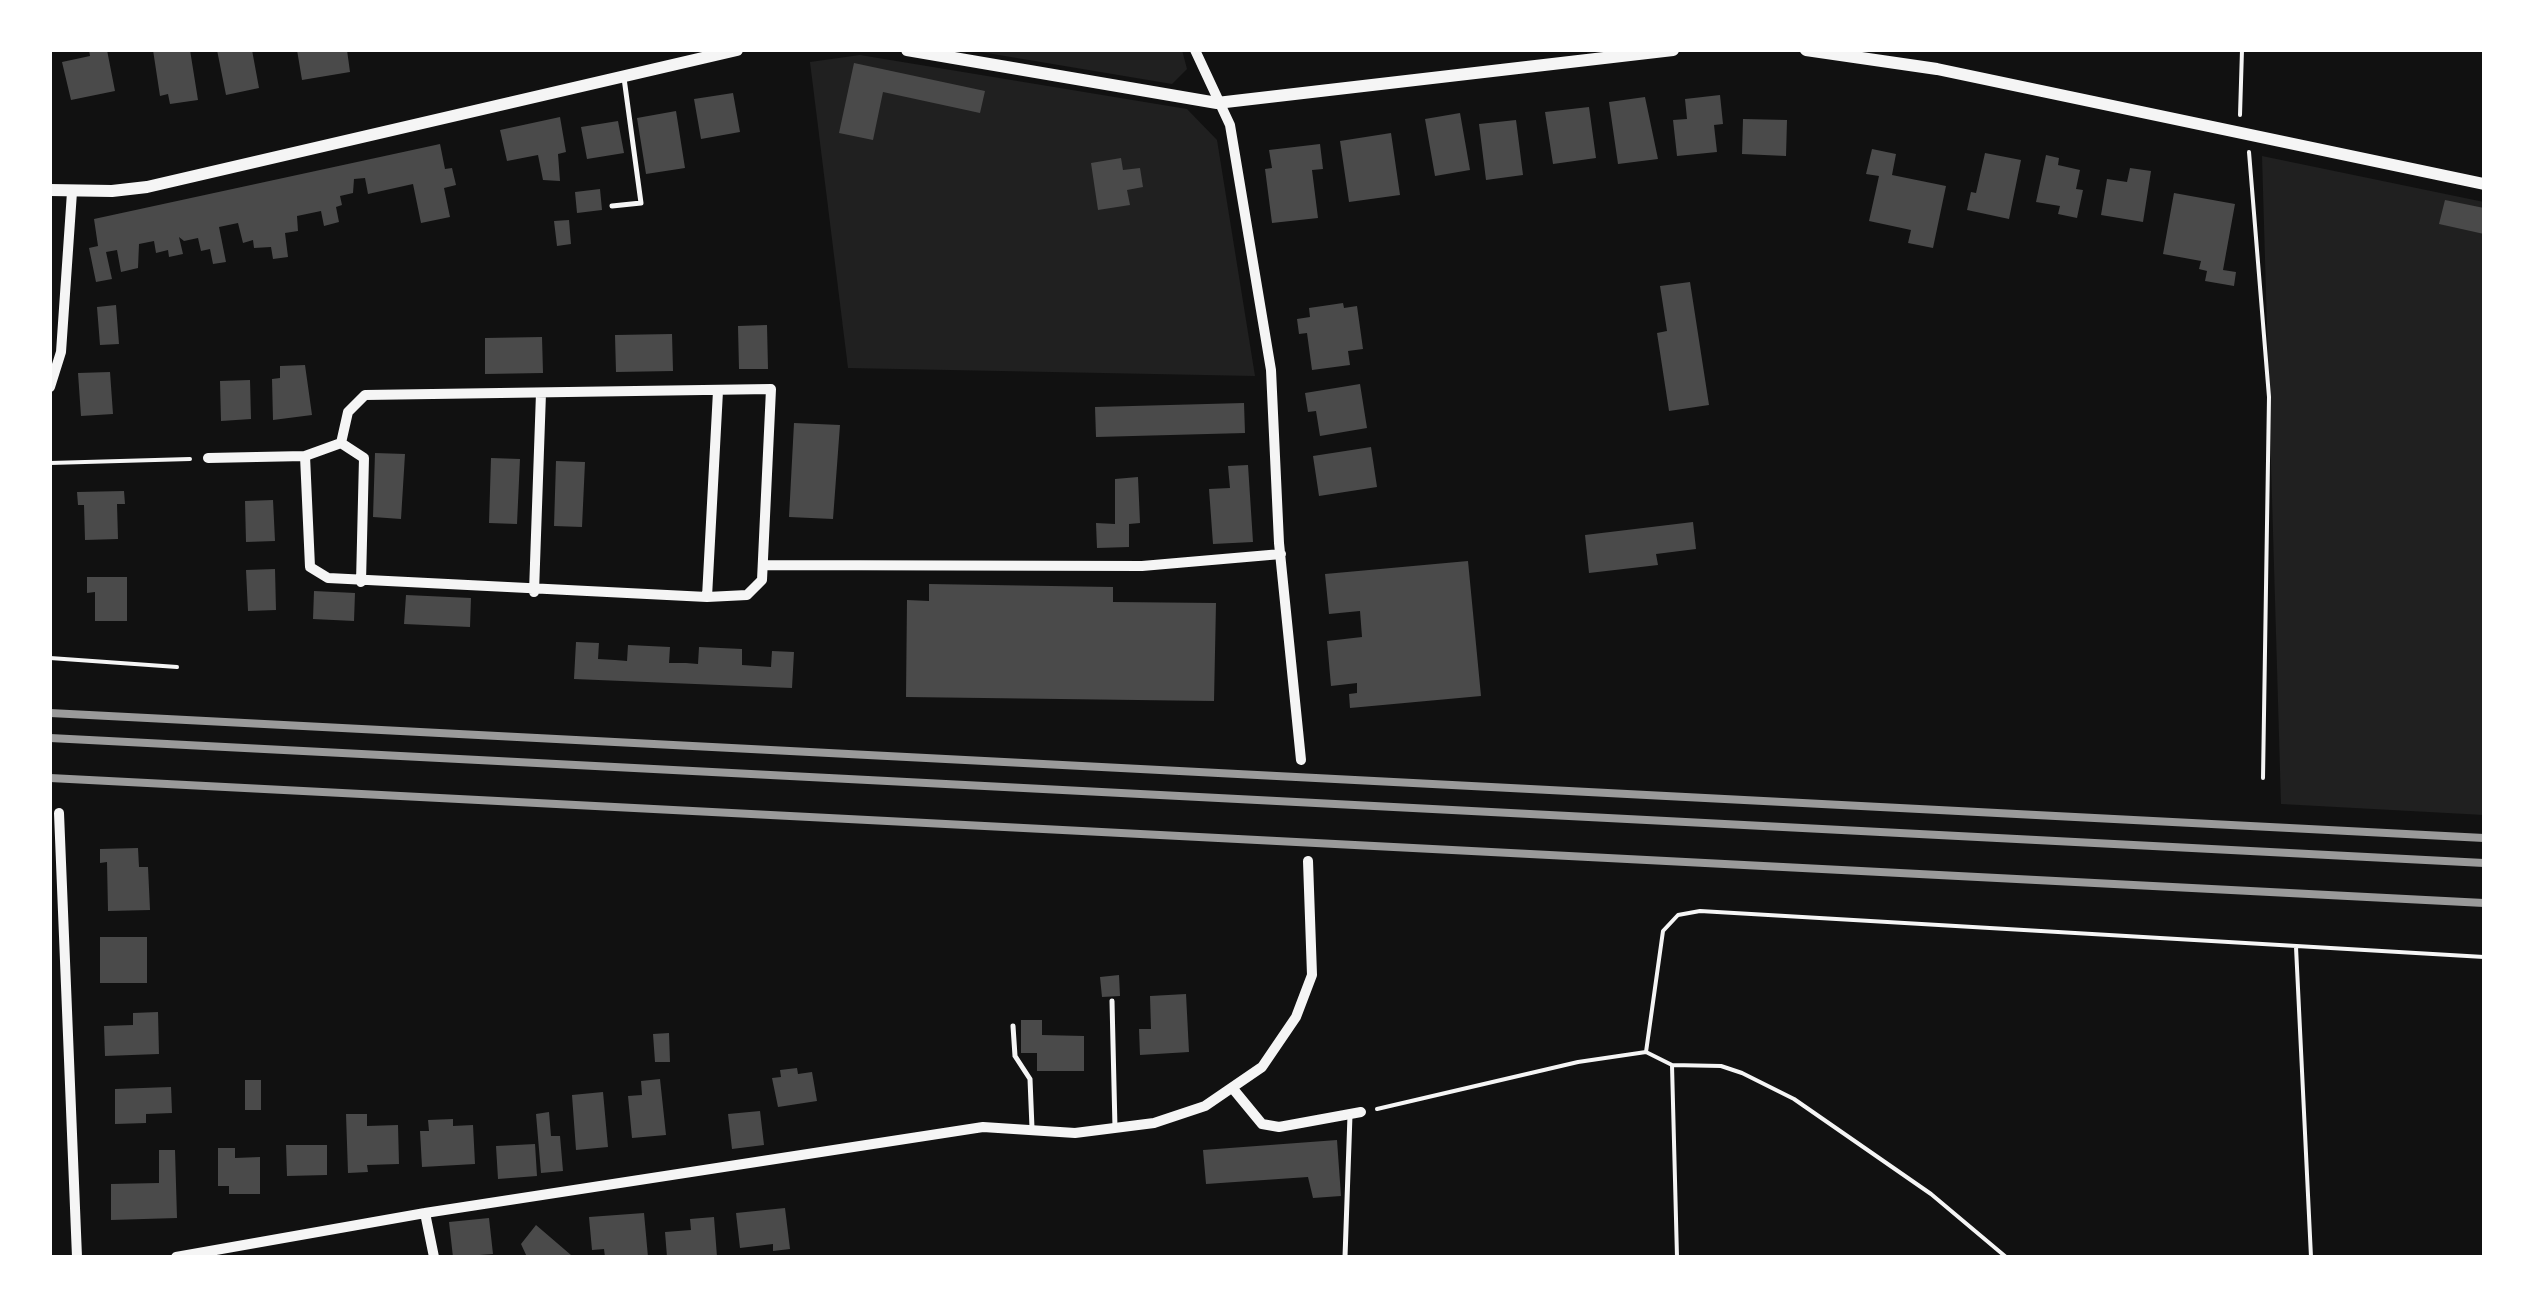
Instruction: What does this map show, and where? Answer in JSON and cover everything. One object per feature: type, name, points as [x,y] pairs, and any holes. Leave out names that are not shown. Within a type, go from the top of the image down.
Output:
[{"type":"street","points":[[50,190],[147,187],[737,50]]},
{"type":"street","points":[[907,50],[1217,104],[1673,50]]},
{"type":"street","points":[[1195,50],[1230,126],[1271,370],[1280,554],[1301,760]]},
{"type":"street","points":[[1806,50],[1937,69],[2484,184]]},
{"type":"street","points":[[50,387],[61,352],[72,192]]},
{"type":"street","points":[[305,456],[310,567],[328,578],[534,592],[707,598],[747,595],[762,580],[771,390],[365,395],[348,412],[341,443]]},
{"type":"street","points":[[707,598],[718,391]]},
{"type":"street","points":[[534,592],[540,393]]},
{"type":"street","points":[[208,458],[305,456],[341,443]]},
{"type":"street","points":[[341,443],[364,458],[362,582]]},
{"type":"street","points":[[765,565],[1142,566],[1280,554]]},
{"type":"street","points":[[58,814],[76,1257]]},
{"type":"street","points":[[176,1257],[425,1213],[983,1128],[1115,1130],[1154,1123],[1205,1106],[1234,1090],[1281,1044],[1312,975],[1308,862]]},
{"type":"street","points":[[1234,1090],[1262,1124],[1296,1126],[1355,1114]]},
{"type":"street","points":[[425,1213],[434,1257]]},
{"type":"lane","points":[[612,206],[641,203],[624,78]]},
{"type":"lane","points":[[1112,1001],[1115,1130]]},
{"type":"lane","points":[[1014,1026],[1015,1056],[1030,1079],[1032,1131]]},
{"type":"lane","points":[[1345,1257],[1355,1114]]},
{"type":"path","points":[[2242,50],[2240,135],[2252,158],[2269,397],[2262,778]]},
{"type":"path","points":[[50,463],[208,458]]},
{"type":"path","points":[[50,658],[177,667]]},
{"type":"path","points":[[1646,1052],[1663,930],[1678,915],[1689,913],[2484,958]]},
{"type":"path","points":[[2296,947],[2311,1257]]},
{"type":"path","points":[[1355,1114],[1578,1062],[1646,1052],[1672,1065],[1721,1066],[1794,1098],[1932,1194],[2006,1257]]},
{"type":"path","points":[[1672,1065],[1677,1257]]},
{"type":"shaded area","points":[[969,50],[1182,50],[1187,69],[1172,84]]},
{"type":"shaded area","points":[[860,55],[1187,109],[1217,140],[1255,376],[848,368],[810,62]]},
{"type":"shaded area","points":[[2262,156],[2484,202],[2484,815],[2281,804]]},
{"type":"building","points":[[89,50],[107,50],[115,91],[71,100],[62,62],[90,56]]},
{"type":"building","points":[[153,50],[190,50],[198,100],[170,104],[168,94],[160,96]]},
{"type":"building","points":[[217,50],[252,50],[259,88],[226,95]]},
{"type":"building","points":[[297,50],[347,50],[350,72],[302,80]]},
{"type":"building","points":[[854,63],[985,91],[980,113],[883,92],[873,140],[839,133]]},
{"type":"building","points":[[733,93],[740,132],[701,139],[694,99]]},
{"type":"building","points":[[1720,95],[1723,124],[1714,125],[1717,152],[1677,156],[1673,120],[1687,119],[1685,99]]},
{"type":"building","points":[[1645,97],[1658,159],[1618,164],[1609,102]]},
{"type":"building","points":[[1589,107],[1596,158],[1553,164],[1545,112]]},
{"type":"building","points":[[676,111],[685,168],[646,174],[637,118]]},
{"type":"building","points":[[1460,113],[1470,170],[1435,176],[1425,119]]},
{"type":"building","points":[[560,117],[566,152],[558,154],[560,181],[543,180],[538,155],[507,161],[500,130]]},
{"type":"building","points":[[1743,119],[1787,120],[1786,156],[1742,154]]},
{"type":"building","points":[[1516,120],[1523,175],[1486,180],[1479,124]]},
{"type":"building","points":[[618,121],[624,153],[587,159],[581,127]]},
{"type":"building","points":[[1391,133],[1400,195],[1349,202],[1340,141]]},
{"type":"building","points":[[440,144],[445,169],[452,168],[456,185],[444,188],[450,217],[421,223],[413,184],[368,194],[365,178],[354,179],[353,193],[340,196],[342,205],[336,207],[339,222],[324,226],[321,211],[297,216],[298,231],[285,233],[288,257],[273,259],[271,247],[254,248],[253,240],[243,243],[238,223],[219,227],[226,262],[213,264],[210,249],[201,251],[198,238],[184,241],[179,237],[183,254],[169,257],[168,250],[156,253],[154,241],[139,244],[138,268],[121,272],[117,250],[106,252],[112,279],[96,282],[89,248],[98,246],[94,219]]},
{"type":"building","points":[[1320,144],[1323,169],[1312,170],[1318,218],[1272,223],[1265,169],[1272,168],[1269,150]]},
{"type":"building","points":[[1872,149],[1896,154],[1892,175],[1946,186],[1933,248],[1908,243],[1911,230],[1869,221],[1879,176],[1866,174]]},
{"type":"building","points":[[1985,153],[2021,160],[2009,219],[1967,210],[1971,192],[1976,193]]},
{"type":"building","points":[[2046,155],[2059,158],[2058,165],[2080,170],[2076,189],[2083,190],[2077,218],[2058,214],[2060,206],[2036,202]]},
{"type":"building","points":[[1121,158],[1123,170],[1140,168],[1143,187],[1127,190],[1130,205],[1098,210],[1091,163]]},
{"type":"building","points":[[2130,168],[2151,171],[2143,222],[2101,215],[2107,179],[2127,182]]},
{"type":"building","points":[[600,189],[602,210],[577,213],[575,192]]},
{"type":"building","points":[[2174,193],[2235,204],[2223,270],[2236,272],[2234,286],[2205,281],[2207,271],[2199,269],[2201,261],[2163,254]]},
{"type":"building","points":[[2445,200],[2484,208],[2484,234],[2439,224]]},
{"type":"building","points":[[569,220],[571,244],[557,246],[554,221]]},
{"type":"building","points":[[1690,282],[1709,405],[1669,411],[1657,333],[1667,331],[1660,286]]},
{"type":"building","points":[[1343,303],[1344,308],[1357,306],[1363,349],[1348,351],[1350,365],[1312,370],[1307,333],[1299,334],[1297,319],[1310,317],[1309,308]]},
{"type":"building","points":[[116,305],[119,344],[100,345],[97,307]]},
{"type":"building","points":[[767,325],[768,369],[739,369],[738,326]]},
{"type":"building","points":[[672,334],[673,371],[616,372],[615,335]]},
{"type":"building","points":[[542,337],[543,373],[485,374],[485,338]]},
{"type":"building","points":[[305,365],[312,415],[273,420],[272,379],[280,378],[280,366]]},
{"type":"building","points":[[110,372],[113,414],[81,416],[78,373]]},
{"type":"building","points":[[250,380],[251,419],[221,421],[220,381]]},
{"type":"building","points":[[1360,384],[1367,428],[1320,436],[1316,411],[1308,412],[1305,393]]},
{"type":"building","points":[[1244,403],[1245,433],[1096,437],[1095,407]]},
{"type":"building","points":[[794,423],[840,425],[833,519],[789,517]]},
{"type":"building","points":[[1371,447],[1377,487],[1319,496],[1313,456]]},
{"type":"building","points":[[375,453],[405,454],[401,519],[373,517]]},
{"type":"building","points":[[491,458],[520,459],[517,524],[489,523]]},
{"type":"building","points":[[556,461],[585,462],[582,527],[554,526]]},
{"type":"building","points":[[1248,465],[1253,542],[1213,544],[1209,489],[1230,488],[1228,466]]},
{"type":"building","points":[[1138,477],[1140,523],[1129,524],[1129,547],[1097,548],[1096,523],[1115,524],[1115,479]]},
{"type":"building","points":[[124,491],[125,504],[117,504],[118,539],[85,540],[84,505],[78,505],[77,492]]},
{"type":"building","points":[[273,500],[275,541],[246,542],[245,501]]},
{"type":"building","points":[[1693,522],[1696,549],[1656,554],[1658,565],[1589,573],[1585,535]]},
{"type":"building","points":[[1468,561],[1481,696],[1350,708],[1349,694],[1357,693],[1357,683],[1331,686],[1327,641],[1362,637],[1360,611],[1329,614],[1325,574]]},
{"type":"building","points":[[275,569],[276,610],[248,611],[246,570]]},
{"type":"building","points":[[87,577],[127,577],[127,621],[95,621],[95,592],[87,593]]},
{"type":"building","points":[[929,584],[1113,587],[1113,602],[1216,603],[1214,701],[906,697],[907,600],[929,601]]},
{"type":"building","points":[[314,591],[355,593],[354,621],[313,619]]},
{"type":"building","points":[[406,595],[471,598],[470,627],[404,624]]},
{"type":"building","points":[[576,642],[599,643],[598,659],[627,661],[628,645],[670,647],[669,663],[698,664],[699,647],[742,649],[742,665],[771,667],[772,651],[794,652],[792,688],[574,679]]},
{"type":"building","points":[[138,848],[139,867],[148,867],[150,910],[108,911],[107,862],[100,863],[100,849]]},
{"type":"building","points":[[100,937],[147,937],[147,983],[100,983]]},
{"type":"building","points":[[1119,975],[1120,996],[1102,997],[1100,977]]},
{"type":"building","points":[[1186,994],[1189,1052],[1140,1055],[1139,1029],[1151,1029],[1150,996]]},
{"type":"building","points":[[158,1012],[159,1054],[105,1056],[104,1026],[133,1025],[133,1013]]},
{"type":"building","points":[[1021,1020],[1042,1020],[1042,1035],[1084,1036],[1084,1071],[1037,1071],[1037,1053],[1021,1053]]},
{"type":"building","points":[[669,1033],[670,1062],[655,1062],[653,1034]]},
{"type":"building","points":[[797,1068],[798,1074],[812,1072],[817,1101],[778,1107],[772,1078],[781,1077],[780,1070]]},
{"type":"building","points":[[660,1079],[666,1135],[632,1138],[628,1096],[642,1095],[641,1081]]},
{"type":"building","points":[[245,1080],[261,1080],[261,1110],[245,1110]]},
{"type":"building","points":[[171,1087],[172,1113],[146,1114],[146,1123],[115,1124],[115,1089]]},
{"type":"building","points":[[603,1092],[608,1147],[576,1150],[572,1095]]},
{"type":"building","points":[[760,1111],[764,1145],[732,1149],[728,1114]]},
{"type":"building","points":[[549,1112],[551,1136],[560,1136],[563,1171],[541,1173],[536,1114]]},
{"type":"building","points":[[346,1114],[367,1114],[367,1126],[398,1125],[399,1164],[367,1165],[368,1172],[348,1173]]},
{"type":"building","points":[[453,1119],[453,1126],[473,1125],[475,1164],[422,1167],[420,1131],[429,1131],[428,1120]]},
{"type":"building","points":[[1337,1140],[1341,1196],[1313,1198],[1308,1177],[1206,1184],[1203,1150]]},
{"type":"building","points":[[535,1144],[537,1176],[498,1179],[496,1146]]},
{"type":"building","points":[[286,1145],[327,1145],[327,1175],[287,1176]]},
{"type":"building","points":[[218,1148],[235,1148],[235,1158],[260,1157],[260,1194],[229,1194],[229,1186],[218,1186]]},
{"type":"building","points":[[159,1150],[175,1150],[177,1218],[111,1220],[111,1184],[159,1183]]},
{"type":"building","points":[[785,1208],[790,1249],[773,1251],[773,1244],[740,1248],[736,1213]]},
{"type":"building","points":[[644,1213],[648,1257],[605,1257],[604,1249],[592,1250],[589,1217]]},
{"type":"building","points":[[714,1217],[717,1257],[667,1257],[665,1232],[691,1230],[690,1219]]},
{"type":"building","points":[[489,1218],[493,1254],[453,1257],[449,1222]]},
{"type":"building","points":[[536,1225],[570,1257],[527,1257],[521,1244]]},
{"type":"railway","points":[[50,713],[2484,838]]},
{"type":"railway","points":[[50,738],[2484,863]]},
{"type":"railway","points":[[50,778],[2484,903]]}]
